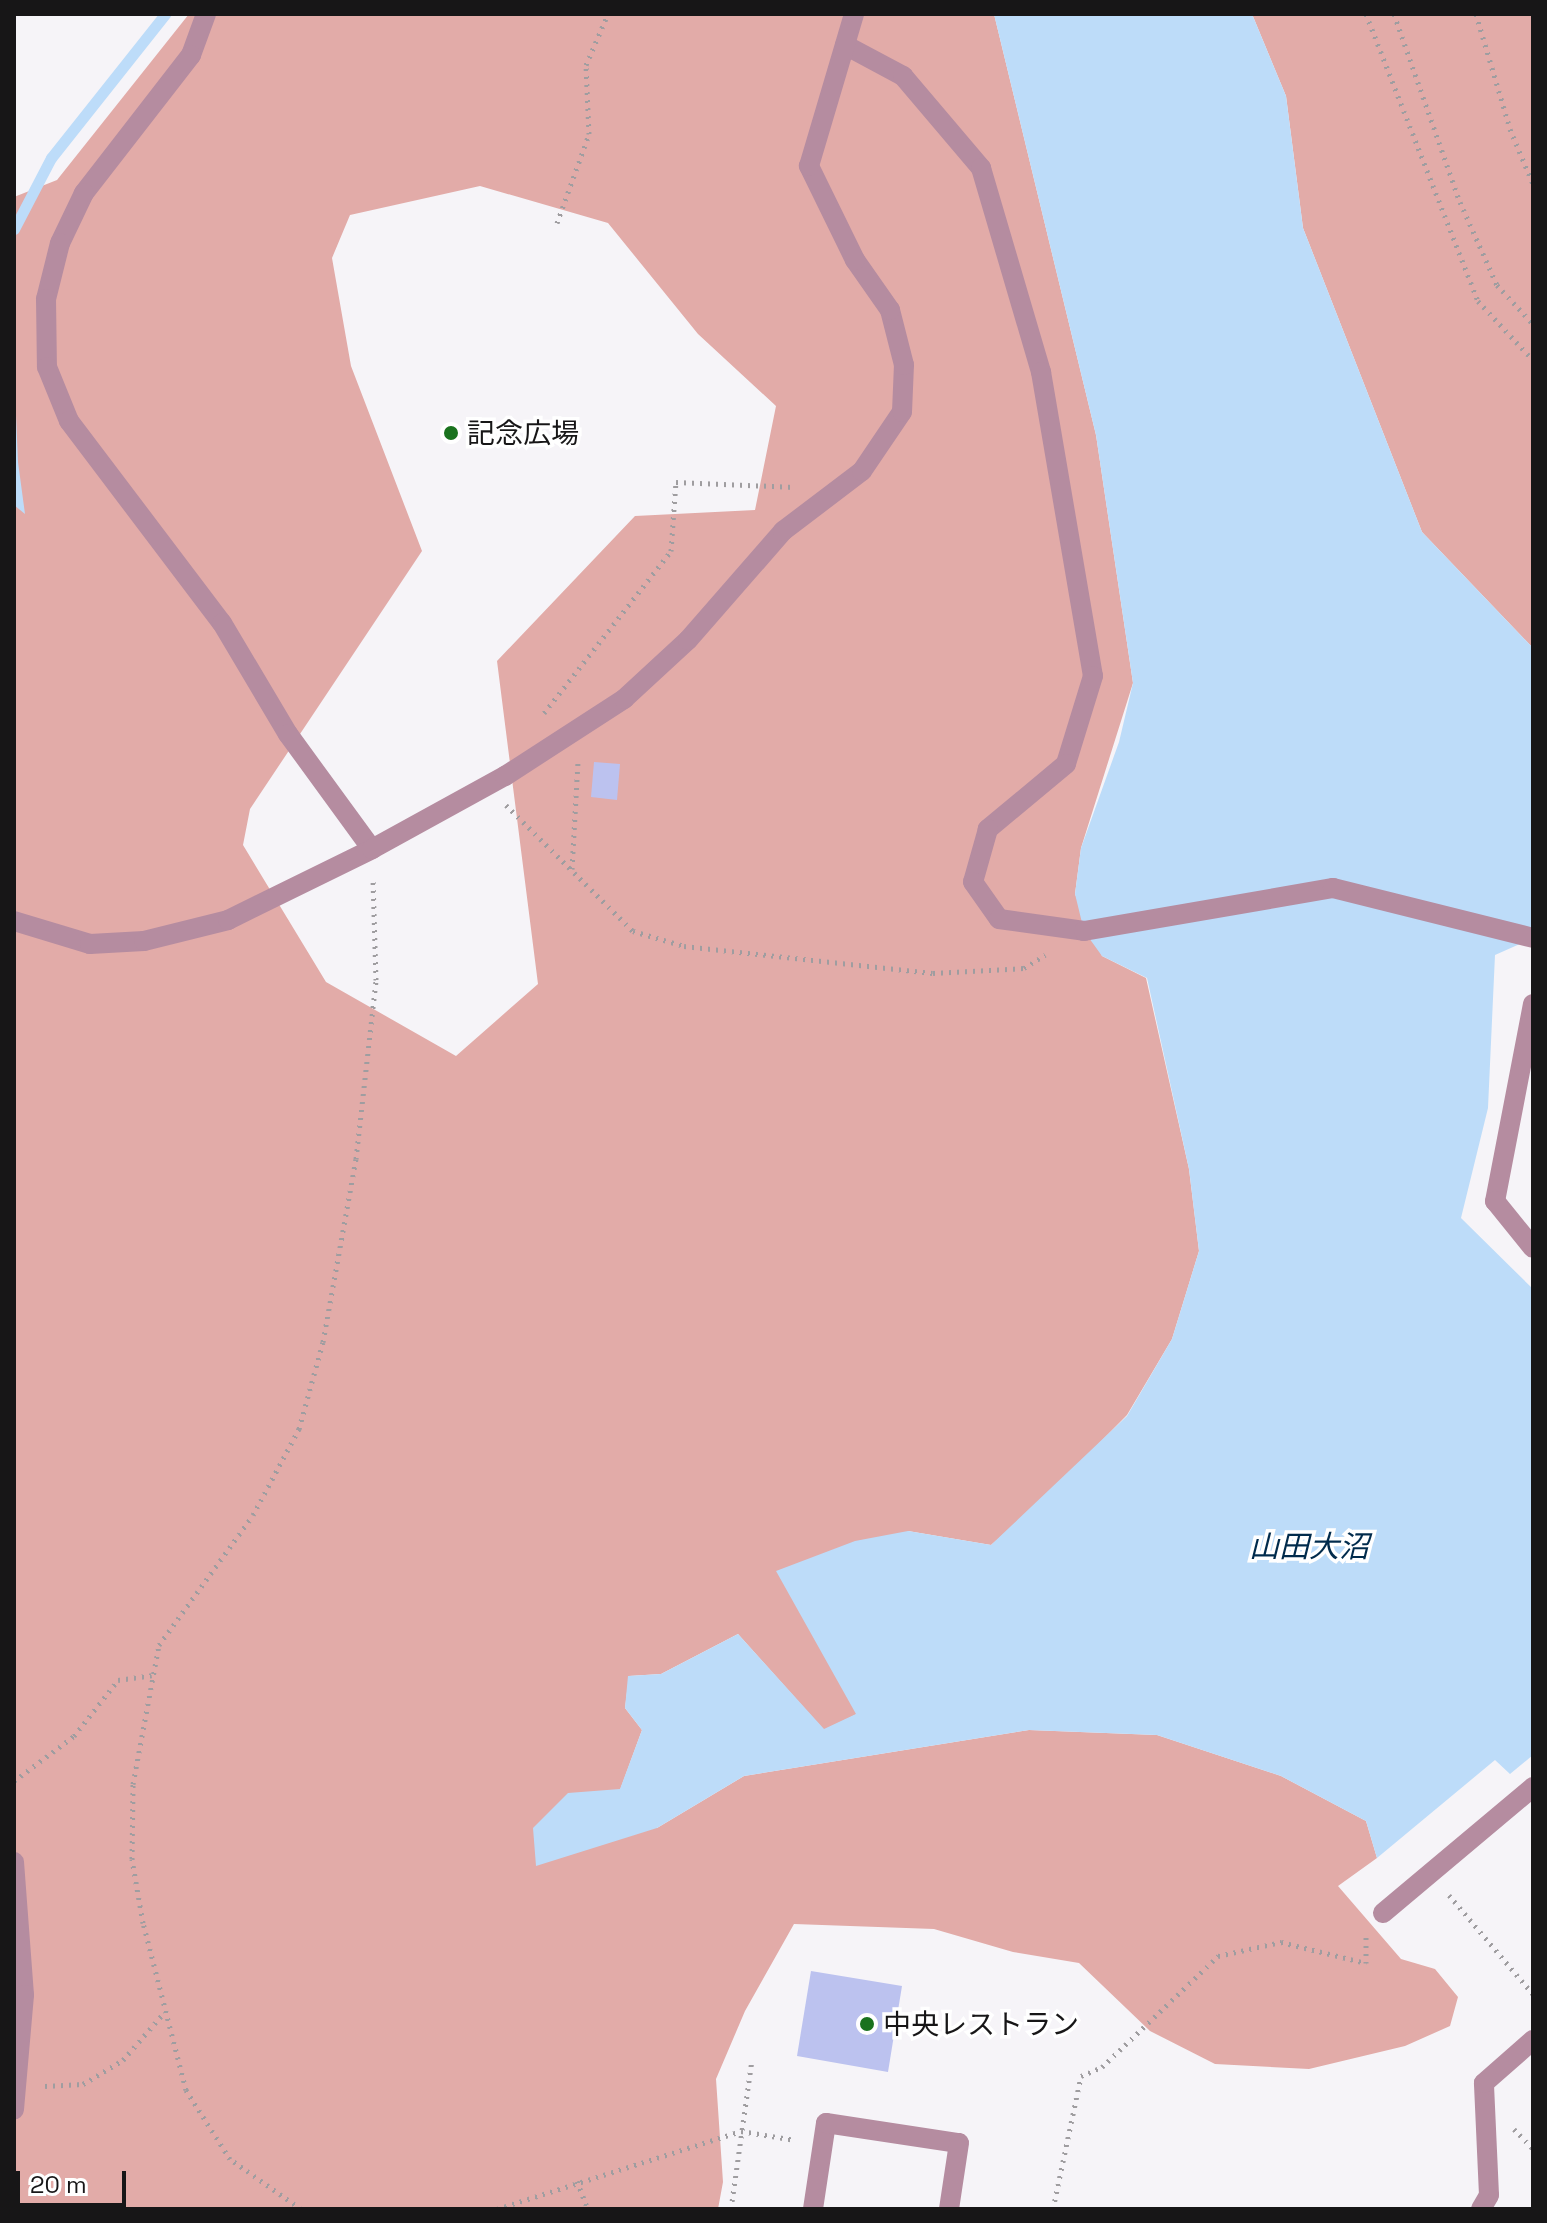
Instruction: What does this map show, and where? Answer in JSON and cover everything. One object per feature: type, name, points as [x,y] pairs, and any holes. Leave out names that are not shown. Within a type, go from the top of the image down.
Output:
[{"type":"street","points":[[206,14],[191,55],[84,193],[60,243],[46,299],[47,367],[69,421],[222,623],[288,734],[372,849]]},
{"type":"street","points":[[14,921],[90,944],[144,941],[228,920],[372,849],[580,728],[624,699],[688,640],[783,531],[862,471],[902,412],[904,365],[890,310],[855,260],[809,166],[854,14]]},
{"type":"street","points":[[845,45],[903,76],[981,168],[1041,372],[1093,676],[1066,764],[988,829],[973,882],[999,919],[1084,931],[1333,888],[1533,938]]},
{"type":"street","points":[[1533,1004],[1495,1201],[1533,1248]]},
{"type":"street","points":[[1383,1913],[1533,1787]]},
{"type":"street","points":[[14,1862],[24,1995],[14,2110]]},
{"type":"street","points":[[1481,2209],[1489,2195],[1484,2083],[1533,2040]]},
{"type":"street","points":[[813,2209],[826,2123],[959,2143],[949,2209]]},
{"type":"path","points":[[557,223],[589,134],[586,65],[608,14]]},
{"type":"path","points":[[1366,14],[1478,301],[1533,360]]},
{"type":"path","points":[[1394,14],[1484,257],[1497,285],[1533,324]]},
{"type":"path","points":[[1476,14],[1510,129],[1533,184]]},
{"type":"path","points":[[538,720],[671,551],[676,482],[839,488]]},
{"type":"path","points":[[572,869],[580,728]]},
{"type":"path","points":[[485,784],[633,931],[684,946],[933,973],[1024,968]]},
{"type":"path","points":[[301,2209],[230,2159],[186,2090],[163,2013],[132,1859],[133,1784],[159,1645],[253,1515],[299,1429],[323,1342],[356,1159],[376,980],[372,849]]},
{"type":"path","points":[[14,1781],[74,1736],[118,1680],[152,1675]]},
{"type":"path","points":[[1431,1873],[1533,1994]]},
{"type":"path","points":[[1053,2209],[1081,2076],[1102,2067],[1218,1956],[1281,1942],[1366,1963],[1366,1932],[1383,1913]]},
{"type":"path","points":[[16,2088],[83,2084],[123,2060],[163,2013]]},
{"type":"path","points":[[731,2209],[752,2059]]},
{"type":"path","points":[[497,2209],[741,2131],[822,2146]]},
{"type":"path","points":[[577,2181],[588,2209]]},
{"type":"shaded area","points":[[189,14],[994,14],[1096,435],[1133,683],[1081,848],[1075,894],[1102,956],[1146,978],[1189,1169],[1199,1251],[1172,1339],[1127,1415],[1043,1500],[991,1545],[908,1531],[857,1714],[824,1730],[738,1634],[661,1674],[629,1676],[625,1708],[642,1730],[620,1790],[657,1828],[744,1776],[1029,1730],[1157,1735],[1281,1776],[1366,1821],[1377,1858],[1338,1886],[1401,1959],[1435,1969],[1458,1997],[1450,2026],[1405,2046],[1309,2069],[1215,2064],[1150,2031],[1079,1963],[1013,1952],[934,1929],[794,1924],[745,2011],[716,2079],[723,2182],[718,2209],[14,2209],[14,197],[57,180]],"holes":[[[480,186],[608,223],[698,334],[776,406],[755,510],[635,516],[497,661],[538,984],[456,1056],[326,982],[243,845],[250,809],[422,551],[351,366],[332,258],[350,215]]]},
{"type":"shaded area","points":[[1252,14],[1533,14],[1533,648],[1422,532],[1303,228],[1286,96]]},
{"type":"water","name":"山田大沼","points":[[994,14],[1252,14],[1286,96],[1303,228],[1422,532],[1533,648],[1533,938],[1495,955],[1488,1108],[1461,1218],[1533,1289],[1533,1755],[1510,1774],[1495,1760],[1377,1858],[1366,1821],[1281,1776],[1157,1735],[1029,1730],[744,1776],[657,1828],[536,1866],[533,1828],[568,1793],[620,1789],[642,1730],[625,1708],[628,1676],[661,1674],[738,1634],[824,1729],[856,1714],[776,1571],[855,1541],[908,1531],[991,1545],[1127,1416],[1172,1339],[1199,1251],[1189,1169],[1147,978],[1102,956],[1084,931],[1075,894],[1081,848],[1119,742],[1133,683],[1096,435]]},
{"type":"water","points":[[14,368],[18,462],[25,514],[14,505]]},
{"type":"building","points":[[594,762],[620,764],[617,800],[591,797]]},
{"type":"building","points":[[811,1971],[902,1986],[888,2072],[797,2056]]},
{"type":"waterway","points":[[14,229],[51,158],[165,14]]},
{"type":"place","name":"記念広場","points":[[451,433]]},
{"type":"place","name":"中央レストラン","points":[[867,2024]]}]
